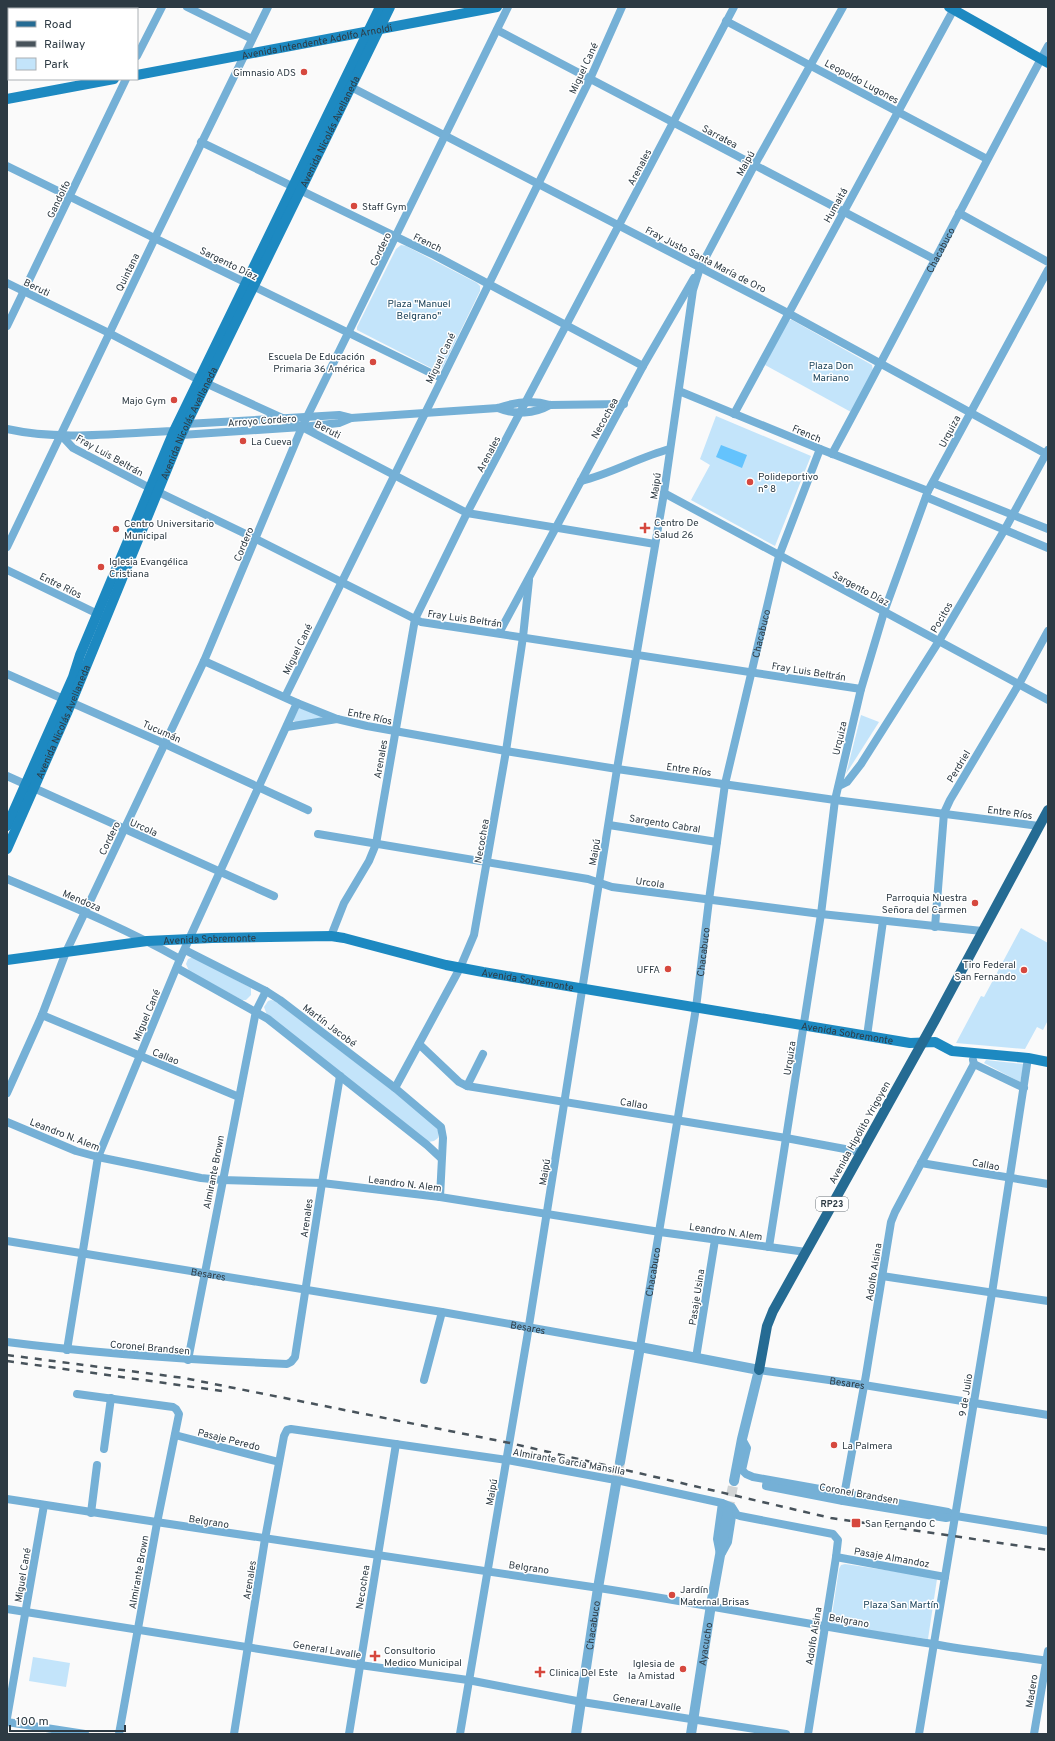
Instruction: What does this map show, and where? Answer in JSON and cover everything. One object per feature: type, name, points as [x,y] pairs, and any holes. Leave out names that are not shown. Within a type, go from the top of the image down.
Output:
[{"type":"main road","name":"Avenida Nicolás Avellaneda","points":[[7,849],[30,786],[68,700],[178,433],[251,285],[380,7]]},
{"type":"main road","name":"Avenida Nicolás Avellaneda","points":[[296,188],[351,87],[390,7]]},
{"type":"main road","name":"Avenida Intendente Adolfo Arnoldi","points":[[138,75],[497,7]]},
{"type":"main road","points":[[953,8],[1044,61]]},
{"type":"main road","points":[[7,99],[109,80]]},
{"type":"main road","name":"Avenida Nicolás Avellaneda","points":[[178,433],[186,424],[203,382]]},
{"type":"main road","name":"Avenida Nicolás Avellaneda","points":[[7,826],[30,786]]},
{"type":"main road","name":"Avenida Hipólito Yrigoyen","points":[[759,1370],[767,1326],[1048,810]]},
{"type":"main road","name":"Avenida Sobremonte","points":[[7,960],[147,941],[190,938],[331,936],[460,968],[583,990],[910,1043],[935,1042],[952,1051],[1028,1058],[1048,1062]]},
{"type":"street","points":[[138,54],[162,7]]},
{"type":"street","points":[[187,7],[252,39]]},
{"type":"street","name":"Quintana","points":[[7,547],[154,238],[268,7]]},
{"type":"street","name":"Cordero","points":[[7,1093],[42,1015],[66,952],[204,661],[302,427],[397,237],[508,7]]},
{"type":"street","name":"Miguel Cané","points":[[285,697],[424,412],[590,79],[622,7]]},
{"type":"street","name":"Arenales","points":[[331,936],[344,903],[369,861],[376,844],[415,619],[467,513],[527,402],[734,7]]},
{"type":"street","name":"Maipú","points":[[460,1734],[486,1571],[507,1460],[529,1329],[617,769],[638,656],[664,493],[694,290],[700,268],[754,166],[843,7]]},
{"type":"street","name":"Humaitá","points":[[734,414],[953,8]]},
{"type":"street","name":"Leopoldo Lugones","points":[[726,21],[987,159]]},
{"type":"street","name":"Sarratea","points":[[497,30],[754,166],[844,211],[934,260]]},
{"type":"street","name":"Chacabuco","points":[[832,454],[987,159],[1044,61],[1048,46]]},
{"type":"street","name":"Gandolfo","points":[[7,326],[126,80]]},
{"type":"street","name":"Fray Justo Santa María de Oro","points":[[351,87],[788,313],[970,413],[1047,453]]},
{"type":"street","name":"French","points":[[201,142],[488,283],[643,366]]},
{"type":"street","name":"Sargento Díaz","points":[[7,166],[441,378]]},
{"type":"street","points":[[959,213],[1048,262]]},
{"type":"street","name":"Necochea","points":[[499,633],[529,580],[580,481],[624,404],[643,366],[700,268]]},
{"type":"street","name":"Urquiza","points":[[769,1247],[821,914],[835,800],[861,689],[884,612],[927,494],[1048,270]]},
{"type":"street","name":"Beruti","points":[[7,283],[109,333],[203,382],[302,427],[467,513],[655,544]]},
{"type":"street","name":"French","points":[[679,391],[927,494],[1048,548]]},
{"type":"street","name":"Arroyo Cordero","points":[[7,429],[61,435],[178,433],[302,427],[339,423],[351,418],[498,408],[511,404],[527,402],[540,402],[550,405],[624,404]]},
{"type":"street","name":"Arroyo Cordero","points":[[498,408],[510,413],[541,410],[550,405]]},
{"type":"street","name":"Arroyo Cordero","points":[[186,424],[339,415],[351,418]]},
{"type":"street","name":"Fray Luis Beltrán","points":[[61,435],[73,448],[154,490],[256,539],[421,622],[861,689]]},
{"type":"street","name":"Chacabuco","points":[[620,1462],[660,1232],[696,1008],[725,784],[779,556],[820,449]]},
{"type":"street","points":[[580,481],[596,478],[657,452],[670,450]]},
{"type":"street","name":"Pocitos","points":[[839,786],[847,782],[861,764],[939,641],[1005,529],[1047,453]]},
{"type":"street","points":[[933,483],[1048,529]]},
{"type":"street","name":"Sargento Díaz","points":[[664,493],[1048,700]]},
{"type":"street","name":"Entre Ríos","points":[[7,570],[102,616]]},
{"type":"street","name":"Necochea","points":[[395,1088],[460,968],[474,935],[488,862],[506,751],[523,637],[529,580]]},
{"type":"street","name":"Perdriel","points":[[935,927],[944,813],[950,800],[1019,684],[1048,631]]},
{"type":"street","name":"Entre Ríos","points":[[204,661],[297,703],[337,719],[395,731],[617,769],[835,800],[1039,826]]},
{"type":"street","name":"Tucumán","points":[[7,674],[68,700],[308,810]]},
{"type":"street","name":"Miguel Cané","points":[[67,1350],[98,1157],[180,959],[297,703]]},
{"type":"street","name":"Entre Ríos","points":[[287,727],[337,719]]},
{"type":"street","name":"Urcola","points":[[7,776],[274,896]]},
{"type":"street","name":"Sargento Cabral","points":[[609,825],[717,842]]},
{"type":"street","name":"Urcola","points":[[318,834],[599,882],[612,887],[821,914],[982,931]]},
{"type":"street","name":"Mendoza","points":[[7,879],[85,912],[147,941],[180,959]]},
{"type":"street","points":[[867,1036],[883,921]]},
{"type":"street","name":"Martín Jacobé","points":[[185,950],[266,991],[280,1000],[395,1088],[441,1127],[443,1139]]},
{"type":"street","points":[[177,968],[256,1011],[442,1158]]},
{"type":"street","name":"Almirante Brown","points":[[188,1360],[256,1011],[266,991]]},
{"type":"street","name":"Callao","points":[[42,1015],[239,1097]]},
{"type":"street","name":"Callao","points":[[419,1044],[459,1082],[467,1086],[786,1138],[861,1152]]},
{"type":"street","points":[[970,1052],[974,1064],[1024,1088]]},
{"type":"street","points":[[467,1086],[483,1054]]},
{"type":"street","name":"9 de Julio","points":[[919,1734],[992,1293],[1028,1058]]},
{"type":"street","name":"Adolfo Alsina","points":[[843,1498],[894,1212],[974,1064]]},
{"type":"street","name":"Arenales","points":[[291,1362],[295,1357],[340,1076]]},
{"type":"street","name":"Leandro N. Alem","points":[[7,1122],[76,1151],[98,1157],[201,1178],[322,1183],[440,1197],[660,1232],[806,1252]]},
{"type":"street","points":[[427,1145],[437,1144],[443,1139]]},
{"type":"street","points":[[440,1197],[443,1139]]},
{"type":"street","name":"Callao","points":[[921,1163],[1048,1184]]},
{"type":"street","name":"Pasaje Usina","points":[[696,1358],[715,1240]]},
{"type":"street","name":"Besares","points":[[7,1241],[442,1312],[529,1329],[640,1347],[759,1370],[864,1385],[1048,1415]]},
{"type":"street","points":[[882,1276],[1048,1301]]},
{"type":"street","points":[[424,1380],[442,1312]]},
{"type":"street","name":"Coronel Brandsen","points":[[7,1342],[67,1350],[188,1360],[287,1364],[291,1362]]},
{"type":"street","name":"Avenida Hipólito Yrigoyen","points":[[734,1481],[742,1438],[759,1370]]},
{"type":"street","points":[[77,1394],[111,1398],[104,1449]]},
{"type":"street","name":"Almirante Brown","points":[[111,1398],[173,1407],[179,1414],[157,1523],[119,1734]]},
{"type":"street","name":"Almirante García Mansilla","points":[[287,1430],[291,1429],[507,1460],[728,1508],[740,1516],[828,1532],[833,1534],[838,1540]]},
{"type":"street","name":"Arenales","points":[[234,1734],[265,1540],[284,1436],[287,1430]]},
{"type":"street","name":"Pasaje Peredo","points":[[175,1435],[279,1462]]},
{"type":"street","name":"Coronel Brandsen","points":[[742,1438],[747,1448],[742,1470],[753,1478],[843,1498],[948,1512],[956,1516],[1048,1531]]},
{"type":"street","name":"Necochea","points":[[348,1734],[396,1444]]},
{"type":"street","points":[[91,1513],[98,1465]]},
{"type":"street","name":"Chacabuco","points":[[576,1734],[606,1540],[618,1483]]},
{"type":"street","name":"Belgrano","points":[[7,1499],[265,1540],[377,1554],[711,1605],[934,1645],[1047,1661]]},
{"type":"street","name":"Miguel Cané","points":[[7,1718],[44,1505]]},
{"type":"street","name":"Ayacucho","points":[[691,1734],[728,1508]]},
{"type":"street","name":"Adolfo Alsina","points":[[808,1734],[838,1540]]},
{"type":"street","name":"Pasaje Almandoz","points":[[836,1557],[945,1577]]},
{"type":"street","name":"General Lavalle","points":[[7,1609],[360,1665],[468,1680],[582,1702],[786,1734]]},
{"type":"street","name":"Madero","points":[[1034,1734],[1048,1652]]},
{"type":"street","points":[[7,1722],[85,1734]]},
{"type":"green space","name":"Plaza \"Manuel Belgrano\"","points":[[401,245],[406,246],[477,283],[480,286],[480,291],[443,367],[440,370],[435,370],[357,330],[357,327],[396,249]]},
{"type":"green space","name":"Plaza Don Mariano","points":[[790,320],[872,365],[873,371],[851,412],[765,365],[787,322]]},
{"type":"green space","name":"Polideportivo n° 8","points":[[716,416],[811,456],[775,546],[691,500],[710,465],[700,459]]},
{"type":"green space","points":[[299,708],[321,716],[321,719],[296,723],[293,720]]},
{"type":"green space","points":[[861,715],[879,722],[846,774]]},
{"type":"green space","name":"Tiro Federal San Fernando","points":[[1021,928],[1048,943],[1048,1020],[1043,1030],[1037,1027],[1025,1049],[956,1043],[981,996],[984,997]]},
{"type":"green space","points":[[193,957],[251,988],[251,995],[246,1000],[242,1000],[189,971],[186,964],[188,959]]},
{"type":"green space","points":[[268,1001],[275,1001],[389,1088],[438,1128],[438,1138],[434,1141],[428,1142],[267,1015],[264,1007]]},
{"type":"green space","points":[[986,1060],[1023,1064],[1024,1066],[1020,1082],[984,1063]]},
{"type":"green space","name":"Plaza San Martín","points":[[845,1564],[937,1579],[928,1639],[832,1625],[831,1621],[839,1569],[841,1565]]},
{"type":"green space","points":[[33,1657],[70,1663],[66,1687],[29,1681]]},
{"type":"water","points":[[721,445],[747,455],[742,468],[716,457]]},
{"type":"tunnel","points":[[616,1484],[620,1462]]},
{"type":"tunnel","points":[[728,1511],[734,1481]]},
{"type":"railway","points":[[7,1355],[184,1378],[510,1443],[831,1518],[1048,1550]]},
{"type":"railway","points":[[7,1361],[222,1391]]},
{"type":"place","name":"Gimnasio ADS","points":[[304,72]]},
{"type":"place","name":"Staff Gym","points":[[354,206]]},
{"type":"place","name":"Escuela De Educación Primaria 36 América","points":[[373,362]]},
{"type":"place","name":"Majo Gym","points":[[174,400]]},
{"type":"place","name":"La Cueva","points":[[243,441]]},
{"type":"place","name":"Polideportivo n° 8","points":[[750,482]]},
{"type":"place","name":"Centro De Salud 26","points":[[645,528]]},
{"type":"place","name":"Centro Universitario Municipal","points":[[116,529]]},
{"type":"place","name":"Iglesia Evangélica Cristiana","points":[[101,567]]},
{"type":"place","name":"Parroquia Nuestra Señora del Carmen","points":[[975,903]]},
{"type":"place","name":"UFFA","points":[[668,969]]},
{"type":"place","name":"Tiro Federal San Fernando","points":[[1024,970]]},
{"type":"place","name":"La Palmera","points":[[834,1445]]},
{"type":"place","name":"San Fernando C","points":[[856,1523]]},
{"type":"place","name":"Jardín Maternal Brisas","points":[[672,1595]]},
{"type":"place","name":"Consultorio Medico Municipal","points":[[375,1656]]},
{"type":"place","name":"Iglesia de la Amistad","points":[[683,1669]]},
{"type":"place","name":"Clinica Del Este","points":[[540,1672]]}]
